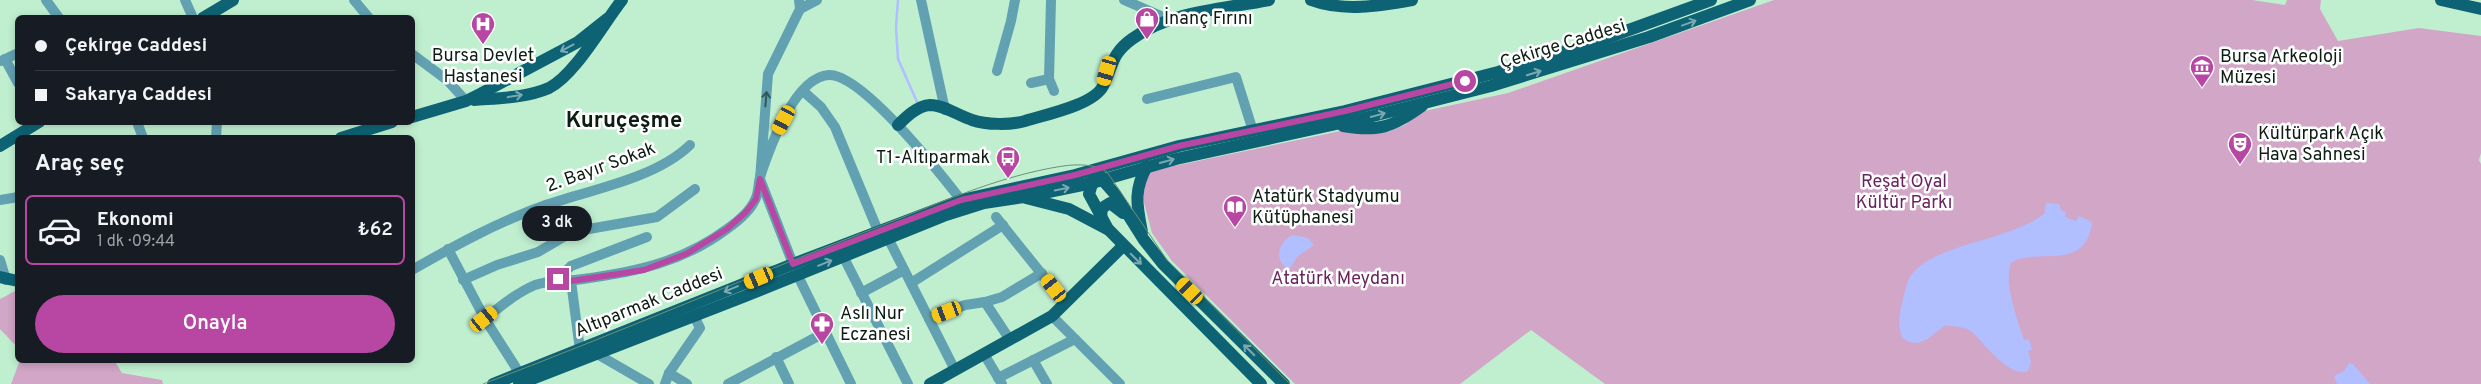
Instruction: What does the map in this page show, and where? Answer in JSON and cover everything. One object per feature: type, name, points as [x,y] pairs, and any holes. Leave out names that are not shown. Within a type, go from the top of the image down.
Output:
[{"type":"main road","points":[[208,15],[233,0]]},
{"type":"main road","points":[[415,116],[466,101],[509,97],[549,88],[561,79],[580,58],[622,0]]},
{"type":"main road","points":[[898,125],[917,109],[930,105],[974,121],[1005,123],[1023,122],[1076,106],[1096,95],[1103,87],[1107,71],[1123,46],[1133,38],[1168,19],[1232,3],[1269,0]]},
{"type":"main road","points":[[1311,0],[1323,4],[1349,7],[1385,5],[1412,0]]},
{"type":"main road","name":"Çekirge Caddesi","points":[[1075,175],[1179,146],[1345,111],[1498,72],[1604,39],[1712,0]]},
{"type":"main road","name":"Çekirge Caddesi","points":[[1097,179],[1147,166],[1336,125],[1491,86],[1563,65],[1750,0]]},
{"type":"main road","points":[[2441,0],[2481,9]]},
{"type":"main road","points":[[466,101],[578,42],[607,19]]},
{"type":"main road","points":[[19,135],[36,125]]},
{"type":"main road","points":[[351,135],[382,125]]},
{"type":"main road","points":[[0,146],[15,137]]},
{"type":"main road","points":[[1109,165],[1097,179],[1089,194],[1108,229],[1262,384]]},
{"type":"main road","points":[[1144,240],[1136,194],[1138,181],[1147,166]]},
{"type":"main road","points":[[1075,175],[1097,179],[1134,224],[1163,264],[1284,384]]},
{"type":"main road","name":"Altıparmak Caddesi","points":[[522,381],[580,350],[795,269],[961,200],[1075,175]]},
{"type":"main road","name":"Altıparmak Caddesi","points":[[494,384],[522,381],[597,354],[694,316],[795,269],[843,256],[883,234],[984,203],[1024,197],[1097,179]]},
{"type":"main road","points":[[1024,197],[1069,209],[1108,229]]},
{"type":"main road","points":[[1101,218],[1102,208],[1107,204],[1113,204],[1134,224]]},
{"type":"main road","points":[[930,384],[1052,316],[1123,246]]},
{"type":"street","points":[[46,0],[57,15]]},
{"type":"street","points":[[185,0],[192,15]]},
{"type":"street","points":[[354,0],[366,15]]},
{"type":"street","points":[[484,319],[512,297],[536,285],[558,279],[571,281],[644,270],[673,260],[699,248],[727,229],[746,212],[756,199],[760,179],[768,74],[799,5],[817,0]]},
{"type":"street","points":[[921,0],[945,110]]},
{"type":"street","points":[[996,71],[1011,21],[1015,0]]},
{"type":"street","points":[[1051,0],[1049,79],[1054,90]]},
{"type":"street","points":[[1124,0],[1168,19]]},
{"type":"street","points":[[15,54],[3,60],[15,78]]},
{"type":"street","points":[[415,56],[447,80],[466,101]]},
{"type":"street","points":[[851,384],[824,333],[795,269],[760,179],[778,132],[790,108],[815,79],[829,75],[847,80],[898,125],[961,200]]},
{"type":"street","points":[[1147,99],[1236,77],[1253,131]]},
{"type":"street","points":[[1031,83],[1049,79]]},
{"type":"street","points":[[803,91],[821,107],[835,127],[883,234],[911,283],[955,370]]},
{"type":"street","name":"2. Bayır Sokak","points":[[415,268],[448,249],[541,207],[660,168],[690,145]]},
{"type":"street","points":[[464,280],[497,265],[538,252],[572,232],[657,218],[695,189]]},
{"type":"street","points":[[0,200],[15,198]]},
{"type":"street","points":[[996,216],[1065,303]]},
{"type":"street","points":[[911,283],[1003,225]]},
{"type":"street","points":[[558,279],[571,266],[647,237]]},
{"type":"street","points":[[448,249],[484,319],[522,381]]},
{"type":"street","points":[[843,256],[908,384]]},
{"type":"street","points":[[0,260],[8,279]]},
{"type":"street","points":[[861,293],[904,270]]},
{"type":"street","points":[[929,319],[965,305],[985,302],[1002,296],[1042,274]]},
{"type":"street","points":[[571,281],[580,350]]},
{"type":"street","points":[[985,302],[1010,340]]},
{"type":"street","points":[[665,384],[669,373],[700,328],[694,316]]},
{"type":"street","points":[[1052,316],[1120,384]]},
{"type":"street","points":[[735,382],[776,357],[824,333]]},
{"type":"street","points":[[984,354],[1000,381],[1033,360],[1075,339]]},
{"type":"street","points":[[597,354],[649,384]]},
{"type":"street","points":[[776,357],[789,384]]},
{"type":"street","points":[[1033,360],[1047,384]]},
{"type":"street","points":[[669,373],[687,384]]},
{"type":"green space","name":"Reşat Oyal Kültür Parkı","points":[[1774,0],[2252,0],[2285,5],[2287,0],[2321,0],[2320,9],[2338,41],[2419,28],[2481,36],[2481,153],[2479,160],[2481,164],[2481,384],[1605,384],[1531,330],[1460,384],[1295,384],[1172,261],[1152,233],[1143,199],[1145,184],[1150,171],[1350,129],[1387,132],[1405,125],[1420,112],[1508,93]]},
{"type":"green space","points":[[15,291],[15,345],[0,329],[0,299]]},
{"type":"green space","points":[[19,363],[116,363],[122,373],[162,380],[163,384],[11,384]]},
{"type":"water","points":[[2046,203],[2059,204],[2061,210],[2066,212],[2065,217],[2076,221],[2079,216],[2092,222],[2088,238],[2080,248],[2059,256],[2021,258],[2011,263],[2009,280],[2012,302],[2024,340],[2029,339],[2032,350],[2028,351],[2031,362],[2028,371],[2013,370],[2005,365],[1972,332],[1963,328],[1945,325],[1925,340],[1913,343],[1902,337],[1899,322],[1900,313],[1906,286],[1912,274],[1923,264],[1938,255],[2029,223],[2044,214]]},
{"type":"water","points":[[1293,235],[1308,238],[1314,245],[1297,257],[1289,270],[1281,262],[1279,251],[1284,242]]},
{"type":"water","points":[[2349,363],[2353,364],[2370,384],[2337,384],[2334,376],[2344,371]]},
{"type":"waterway","points":[[898,0],[896,27],[898,59],[917,102]]},
{"type":"tram line","points":[[483,384],[965,193],[1038,171],[1080,165],[1097,167],[1107,172],[1167,260],[1290,384]]},
{"type":"place","name":"İnanç Fırını","points":[[1147,40]]},
{"type":"place","name":"Bursa Devlet Hastanesi","points":[[483,45]]},
{"type":"place","name":"Bursa Arkeoloji Müzesi","points":[[2202,88]]},
{"type":"place","name":"Kültürpark Açık Hava Sahnesi","points":[[2240,165]]},
{"type":"place","name":"T1-Altıparmak","points":[[1008,179]]},
{"type":"place","name":"Atatürk Stadyumu Kütüphanesi","points":[[1235,228]]},
{"type":"place","name":"Aslı Nur Eczanesi","points":[[822,345]]},
{"type":"district","name":"Kuruçeşme","points":[[624,121]]},
{"type":"route","points":[[558,279],[571,281],[644,270],[699,248],[727,229],[746,212],[756,199],[760,179],[793,264],[961,200],[1075,175],[1179,146],[1345,111],[1465,81]]},
{"type":"park label","name":"Atatürk Meydanı","points":[[1338,279]]}]
